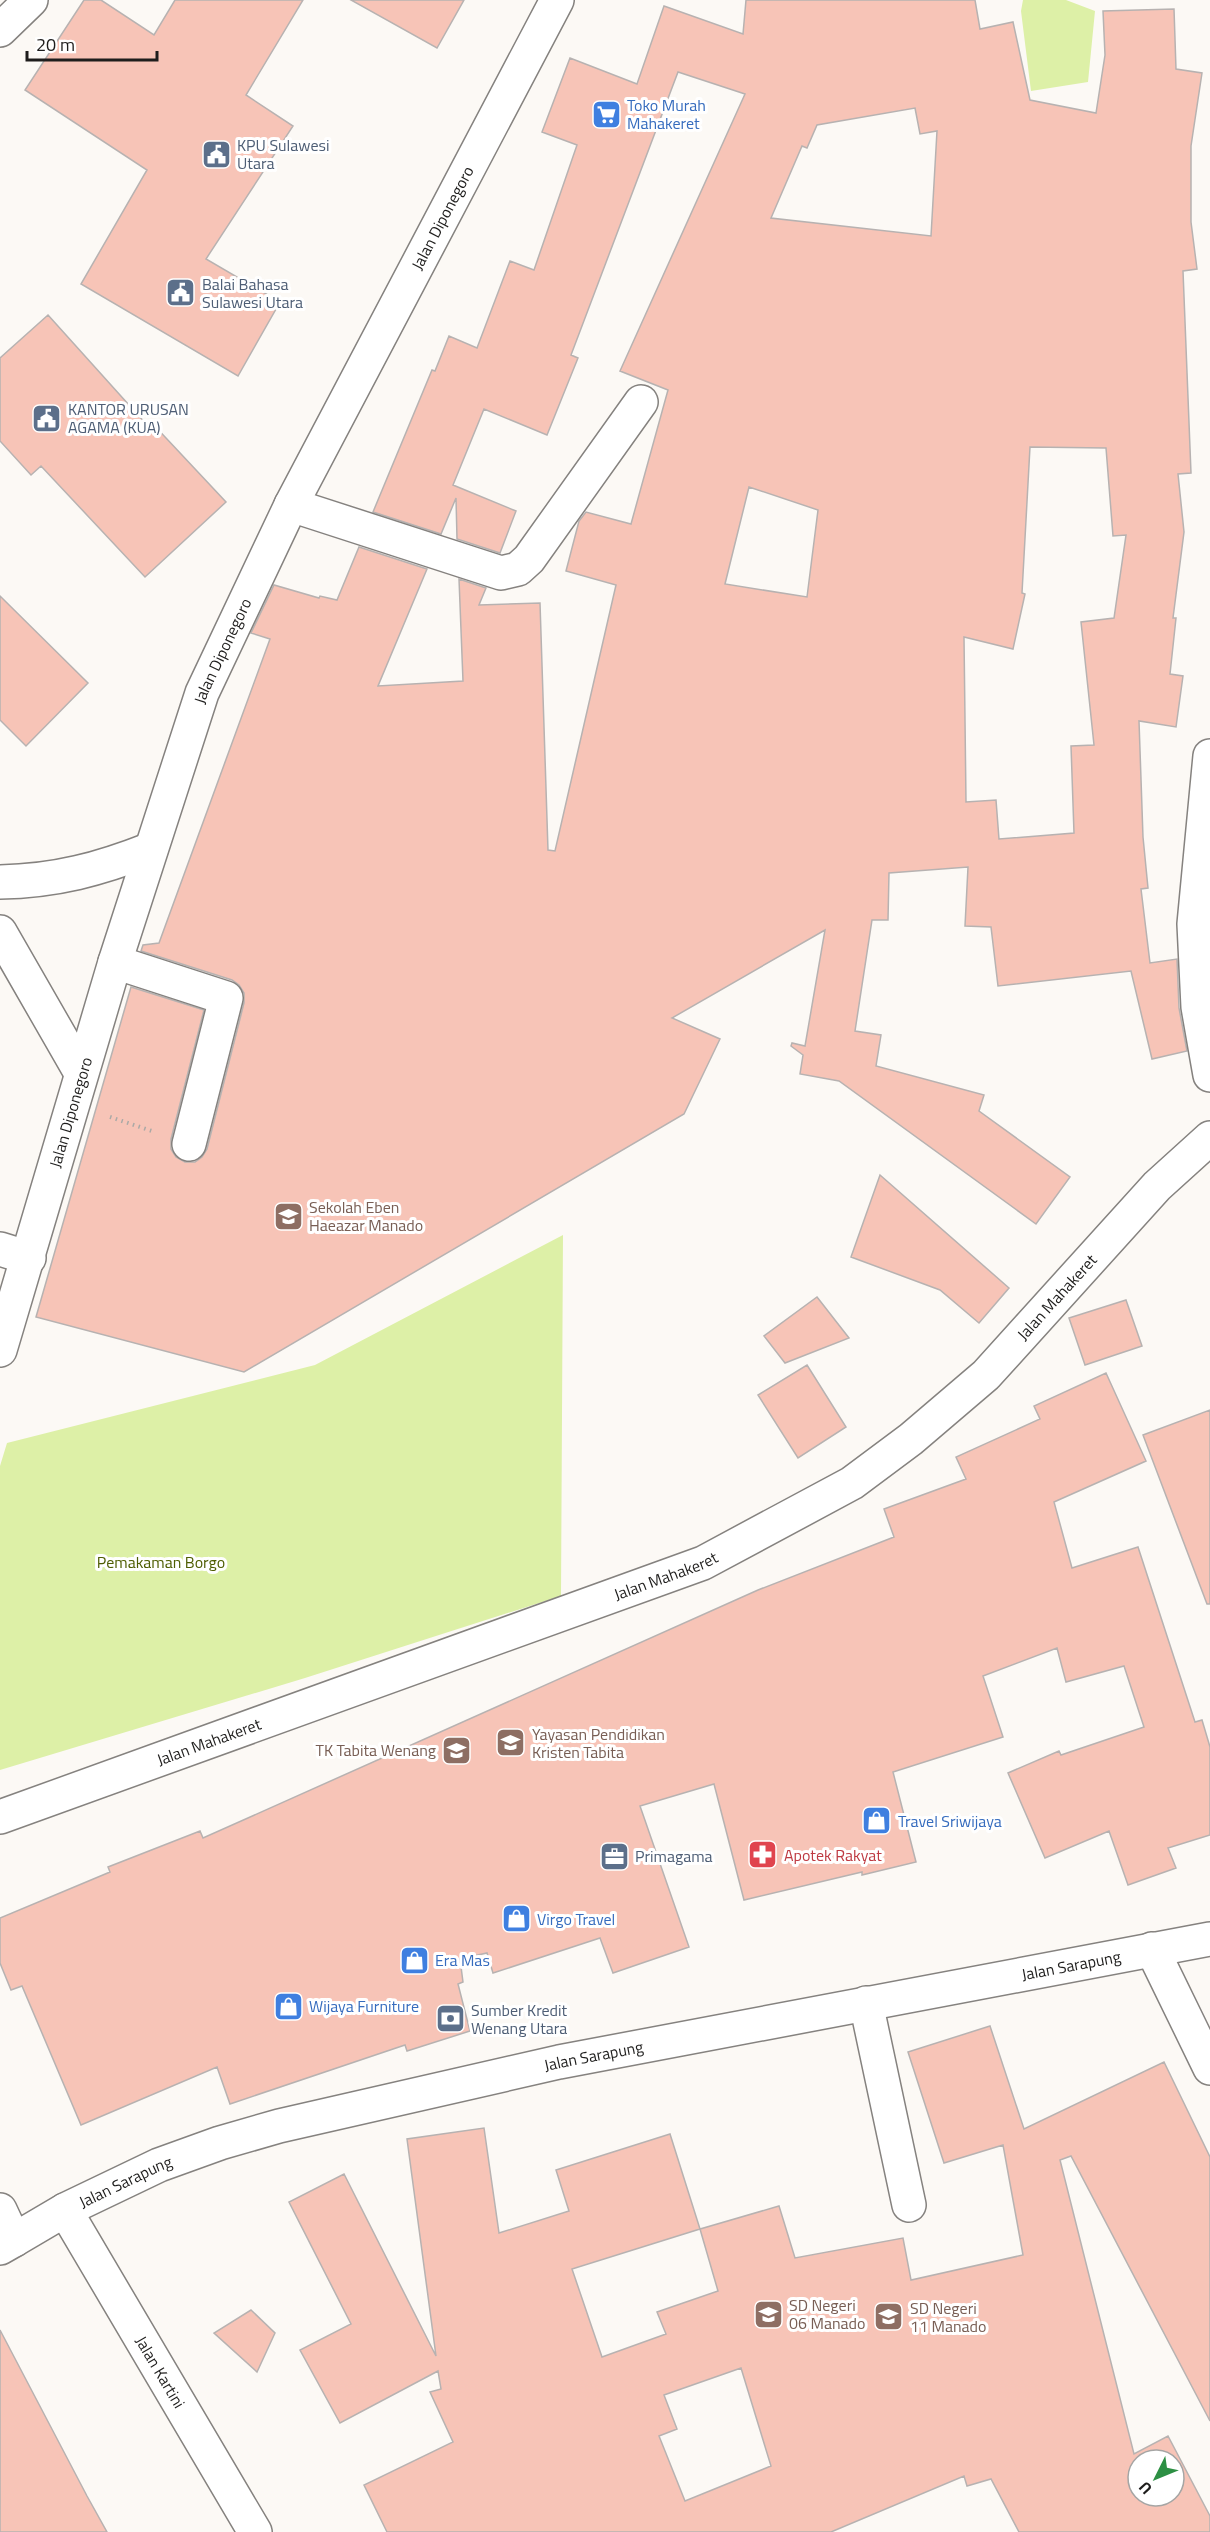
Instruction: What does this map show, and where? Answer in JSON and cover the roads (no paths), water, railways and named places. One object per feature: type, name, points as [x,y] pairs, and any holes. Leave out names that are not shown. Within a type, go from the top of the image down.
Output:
[{"type":"street","points":[[0,30],[32,0]]},
{"type":"street","name":"Jalan Diponegoro","points":[[0,1350],[14,1253],[74,1105],[81,1073],[202,693],[291,505],[557,0]]},
{"type":"street","points":[[291,505],[501,573],[518,569],[529,559],[641,402]]},
{"type":"street","points":[[1210,756],[1194,924],[1198,1007],[1210,1076]]},
{"type":"street","points":[[0,882],[26,882],[78,874],[152,849]]},
{"type":"street","points":[[0,932],[81,1073]]},
{"type":"street","points":[[116,962],[226,998],[189,1144]]},
{"type":"street","name":"Jalan Mahakeret","points":[[0,1817],[703,1563],[852,1483],[911,1439],[986,1375],[1157,1186],[1210,1138]]},
{"type":"street","name":"Jalan Sarapung","points":[[7,2244],[65,2210],[159,2165],[220,2143],[279,2126],[559,2062],[1210,1939]]},
{"type":"street","points":[[1152,1949],[1210,2068]]},
{"type":"street","points":[[866,2003],[909,2205]]},
{"type":"street","points":[[0,2210],[7,2244]]},
{"type":"street","name":"Jalan Kartini","points":[[65,2210],[255,2532]]},
{"type":"place","name":"Toko Murah Mahakeret","points":[[606,114]]},
{"type":"place","name":"KPU Sulawesi Utara","points":[[216,154]]},
{"type":"place","name":"Balai Bahasa Sulawesi Utara","points":[[181,293]]},
{"type":"place","name":"KANTOR URUSAN AGAMA (KUA)","points":[[47,418]]},
{"type":"place","name":"Sekolah Eben Haeazar Manado","points":[[288,1216]]},
{"type":"place","name":"Yayasan Pendidikan Kristen Tabita","points":[[511,1743]]},
{"type":"place","name":"TK Tabita Wenang","points":[[457,1750]]},
{"type":"place","name":"Travel Sriwijaya","points":[[877,1821]]},
{"type":"place","name":"Apotek Rakyat","points":[[763,1855]]},
{"type":"place","name":"Primagama","points":[[614,1856]]},
{"type":"place","name":"Virgo Travel","points":[[516,1919]]},
{"type":"place","name":"Era Mas","points":[[414,1960]]},
{"type":"place","name":"Wijaya Furniture","points":[[288,2006]]},
{"type":"place","name":"Sumber Kredit Wenang Utara","points":[[450,2019]]},
{"type":"place","name":"SD Negeri 06 Manado","points":[[768,2314]]},
{"type":"place","name":"SD Negeri 11 Manado","points":[[889,2317]]},
{"type":"park label","name":"Pemakaman Borgo","points":[[161,1562]]}]
